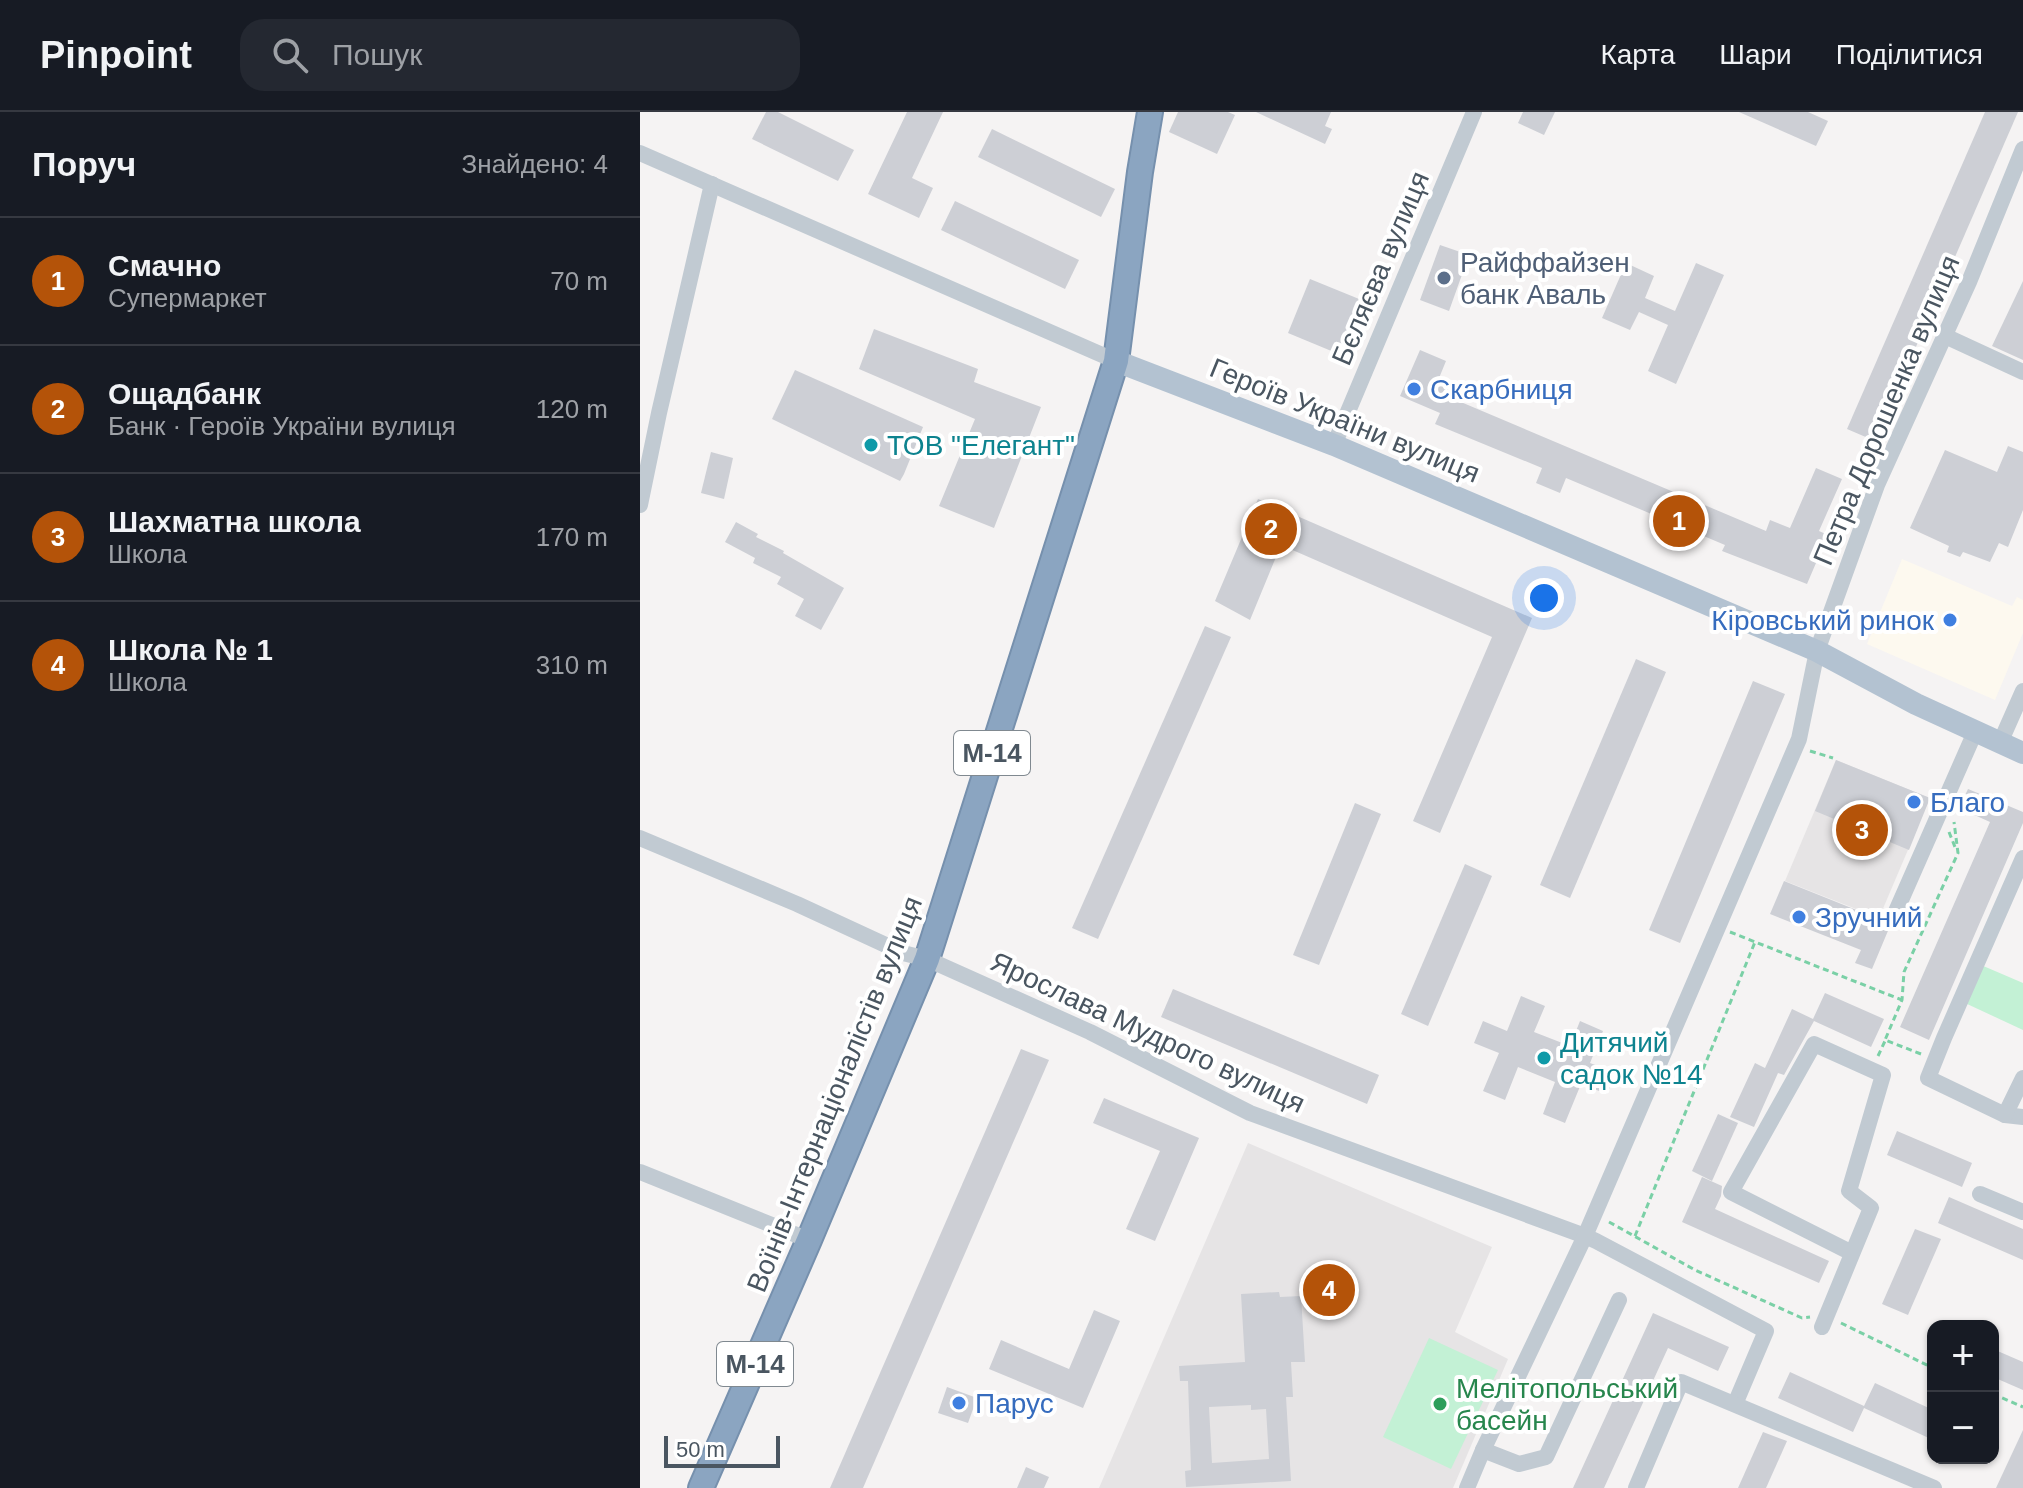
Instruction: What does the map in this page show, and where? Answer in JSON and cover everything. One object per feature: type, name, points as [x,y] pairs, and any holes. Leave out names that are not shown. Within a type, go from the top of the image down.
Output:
[{"type":"highway","name":"Воїнів-Інтернаціоналістів вулиця","points":[[701,1488],[927,959],[1116,361],[1150,112]]},
{"type":"main road","name":"Героїв України вулиця","points":[[1116,361],[1334,445],[1817,651],[1916,704],[2023,753]]},
{"type":"street","name":"Бєляєва вулиця","points":[[1334,445],[1474,112]]},
{"type":"street","name":"Петра Дорошенка вулиця","points":[[1467,1488],[1585,1236],[1799,739],[1817,651],[1877,485],[1969,282],[2023,149]]},
{"type":"street","name":"Героїв України вулиця","points":[[640,153],[1116,361]]},
{"type":"street","points":[[640,505],[712,184]]},
{"type":"street","points":[[1945,336],[2023,372]]},
{"type":"street","points":[[2000,743],[2023,691]]},
{"type":"street","points":[[1894,916],[1975,732]]},
{"type":"street","name":"Ярослава Мудрого вулиця","points":[[640,838],[797,904],[903,953],[927,959],[1090,1032],[1250,1113],[1585,1236],[1766,1331],[1735,1404]]},
{"type":"street","points":[[2023,858],[1928,1078],[2005,1115],[2023,1117]]},
{"type":"street","points":[[1824,1322],[1871,1208],[1849,1191],[1883,1075],[1814,1044],[1731,1192],[1852,1253]]},
{"type":"street","points":[[2005,1115],[2023,1078]]},
{"type":"street","points":[[640,1172],[809,1240]]},
{"type":"street","points":[[1980,1194],[2023,1212]]},
{"type":"street","points":[[1483,1450],[1519,1464],[1546,1457],[1619,1300]]},
{"type":"street","points":[[1636,1488],[1681,1382],[1934,1488]]},
{"type":"path","points":[[1810,751],[1833,758]]},
{"type":"path","points":[[1935,1060],[1885,1040],[1902,1000],[1904,972],[1958,853],[1952,812]]},
{"type":"path","points":[[1730,932],[1902,1000]]},
{"type":"path","points":[[1635,1236],[1755,942]]},
{"type":"path","points":[[1606,1220],[1695,1270],[1802,1318]]},
{"type":"path","points":[[1824,1322],[1927,1365]]},
{"type":"path","points":[[1999,1397],[2023,1407]]},
{"type":"shaded area","name":"Кіровський ринок","points":[[1902,559],[2012,606],[2017,597],[2023,600],[2023,633],[1995,700],[1867,644]]},
{"type":"shaded area","points":[[1836,760],[1930,798],[1879,918],[1785,881]]},
{"type":"shaded area","points":[[1248,1143],[1492,1247],[1455,1332],[1508,1359],[1453,1488],[1099,1488]]},
{"type":"green space","points":[[1981,965],[2023,983],[2023,1030],[1965,1003]]},
{"type":"green space","name":"Мелітопольський басейн","points":[[1429,1338],[1498,1370],[1451,1469],[1383,1437]]},
{"type":"building","points":[[766,112],[778,112],[854,150],[838,181],[752,139]]},
{"type":"building","points":[[907,112],[943,112],[912,178],[933,188],[919,218],[868,194]]},
{"type":"building","points":[[1178,112],[1228,112],[1235,115],[1217,154],[1169,132]]},
{"type":"building","points":[[1256,112],[1331,112],[1325,126],[1332,129],[1325,144]]},
{"type":"building","points":[[1523,112],[1555,112],[1544,135],[1518,123]]},
{"type":"building","points":[[1739,112],[1808,112],[1828,121],[1816,146]]},
{"type":"building","points":[[1985,112],[2018,112],[1875,441],[1847,429]]},
{"type":"building","points":[[992,129],[1115,189],[1101,217],[978,157]]},
{"type":"building","points":[[955,201],[1079,260],[1065,289],[941,230]]},
{"type":"building","points":[[1440,245],[1469,255],[1449,311],[1420,300]]},
{"type":"building","points":[[1626,263],[1654,276],[1645,298],[1675,311],[1696,263],[1724,275],[1676,384],[1648,371],[1668,325],[1639,312],[1630,330],[1602,318]]},
{"type":"building","points":[[1310,279],[1364,301],[1341,355],[1288,333]]},
{"type":"building","points":[[2023,281],[2023,360],[1992,346]]},
{"type":"building","points":[[874,329],[978,369],[974,382],[1041,407],[994,528],[939,506],[975,419],[859,369]]},
{"type":"building","points":[[1420,350],[1446,361],[1437,383],[1452,389],[1449,397],[1766,531],[1770,520],[1790,528],[1816,468],[1842,479],[1819,531],[1828,535],[1807,584],[1722,551],[1725,545],[1566,478],[1560,493],[1536,483],[1542,468],[1435,424],[1440,413],[1400,396]]},
{"type":"building","points":[[795,370],[923,427],[900,481],[772,419]]},
{"type":"building","points":[[2008,446],[2023,452],[2023,510],[2008,547],[1999,543],[1990,562],[1963,552],[1960,557],[1947,552],[1949,546],[1910,528],[1945,450],[1997,472]]},
{"type":"building","points":[[711,452],[733,458],[724,499],[701,493]]},
{"type":"building","points":[[1258,499],[1532,618],[1440,833],[1413,821],[1492,637],[1281,545],[1250,620],[1215,601]]},
{"type":"building","points":[[736,522],[844,588],[821,630],[795,616],[804,599],[777,584],[781,577],[753,563],[755,558],[725,542]]},
{"type":"building","points":[[1205,626],[1231,637],[1098,939],[1072,928]]},
{"type":"building","points":[[1636,659],[1666,672],[1570,898],[1540,885]]},
{"type":"building","points":[[1753,681],[1785,694],[1680,943],[1649,930]]},
{"type":"building","points":[[1836,760],[1930,798],[1909,850],[1815,811]]},
{"type":"building","points":[[1968,789],[2023,812],[2023,823],[1929,1040],[1900,1027],[1990,822],[1959,808]]},
{"type":"building","points":[[1355,803],[1381,814],[1319,965],[1293,955]]},
{"type":"building","points":[[1465,864],[1492,876],[1428,1026],[1401,1014]]},
{"type":"building","points":[[1784,881],[1890,926],[1872,969],[1855,963],[1861,950],[1770,914]]},
{"type":"building","points":[[1173,989],[1379,1075],[1367,1104],[1161,1017]]},
{"type":"building","points":[[1825,993],[1884,1019],[1871,1047],[1814,1021],[1784,1075],[1778,1073],[1754,1127],[1730,1117],[1755,1063],[1765,1068],[1792,1009],[1813,1019]]},
{"type":"building","name":"Дитячий садок №14","points":[[1521,996],[1545,1006],[1534,1032],[1570,1046],[1580,1021],[1603,1031],[1590,1063],[1616,1073],[1607,1094],[1581,1084],[1565,1123],[1543,1114],[1555,1082],[1518,1067],[1505,1100],[1483,1091],[1499,1053],[1474,1043],[1483,1021],[1507,1031]]},
{"type":"building","points":[[1021,1049],[1049,1060],[863,1488],[830,1488]]},
{"type":"building","points":[[1104,1098],[1199,1138],[1155,1241],[1126,1229],[1160,1151],[1093,1123]]},
{"type":"building","points":[[1718,1114],[1738,1123],[1712,1181],[1692,1171]]},
{"type":"building","points":[[1897,1131],[1972,1163],[1962,1187],[1887,1155]]},
{"type":"building","points":[[1702,1177],[1722,1186],[1715,1209],[1829,1261],[1819,1283],[1682,1222]]},
{"type":"building","points":[[1949,1197],[2023,1229],[2023,1260],[1938,1223]]},
{"type":"building","points":[[1915,1229],[1941,1239],[1908,1315],[1882,1304]]},
{"type":"building","points":[[1279,1292],[1280,1297],[1301,1296],[1305,1362],[1291,1362],[1293,1397],[1286,1397],[1291,1481],[1186,1487],[1185,1471],[1191,1470],[1188,1381],[1180,1381],[1179,1366],[1245,1362],[1241,1294]],"holes":[[[1251,1405],[1251,1410],[1266,1409],[1269,1459],[1212,1463],[1209,1407]]]},
{"type":"building","points":[[1094,1310],[1120,1321],[1083,1408],[989,1369],[1001,1340],[1069,1369]]},
{"type":"building","points":[[1653,1313],[1729,1347],[1718,1371],[1668,1348],[1604,1488],[1573,1488]]},
{"type":"building","points":[[1999,1352],[2023,1362],[2023,1390],[1999,1380]]},
{"type":"building","points":[[1790,1372],[1864,1406],[1875,1383],[1927,1407],[1927,1437],[1864,1408],[1853,1432],[1778,1398]]},
{"type":"building","points":[[947,1387],[977,1398],[968,1423],[938,1413]]},
{"type":"building","points":[[2023,1430],[2023,1488],[1996,1488]]},
{"type":"building","points":[[1763,1432],[1787,1441],[1766,1488],[1738,1488]]},
{"type":"building","points":[[1026,1467],[1049,1477],[1044,1488],[1017,1488]]},
{"type":"place","name":"Райффайзен банк Аваль","points":[[1444,278]]},
{"type":"place","name":"Скарбниця","points":[[1414,389]]},
{"type":"place","name":"ТОВ \"Елегант\"","points":[[871,445]]},
{"type":"place","name":"Смачно","points":[[1679,521]]},
{"type":"place","name":"Ощадбанк","points":[[1271,529]]},
{"type":"place","name":"Кіровський ринок","points":[[1950,620]]},
{"type":"place","name":"Благо","points":[[1914,802]]},
{"type":"place","name":"Шахматна школа","points":[[1862,830]]},
{"type":"place","name":"Зручний","points":[[1799,917]]},
{"type":"place","name":"Дитячий садок №14","points":[[1544,1058]]},
{"type":"place","name":"Школа № 1","points":[[1329,1290]]},
{"type":"place","name":"Парус","points":[[959,1403]]},
{"type":"place","name":"Мелітопольський басейн","points":[[1440,1404]]}]
